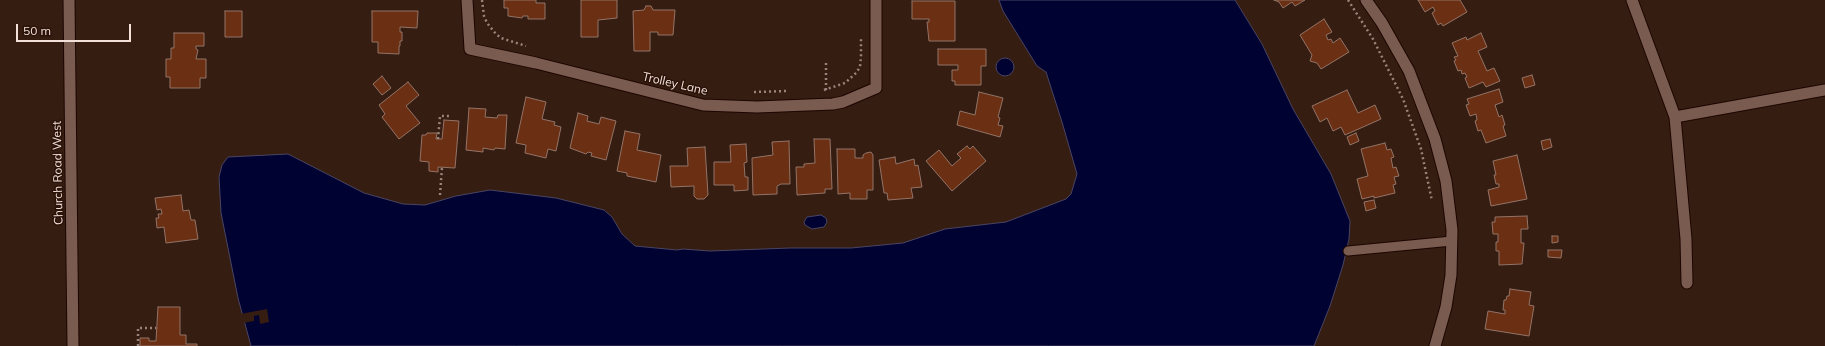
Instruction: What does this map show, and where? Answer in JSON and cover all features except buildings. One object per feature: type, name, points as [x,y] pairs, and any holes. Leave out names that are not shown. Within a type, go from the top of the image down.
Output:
[{"type":"street","name":"Church Road West","points":[[69,0],[73,346]]},
{"type":"street","name":"Trolley Lane","points":[[467,0],[470,49],[536,63],[703,105],[758,108],[826,105],[843,102],[876,88],[876,0]]},
{"type":"street","points":[[1366,0],[1382,23],[1409,71],[1435,139],[1446,181],[1451,213],[1452,241],[1450,285],[1441,328],[1435,346]]},
{"type":"street","points":[[1632,0],[1675,117],[1686,239],[1686,283]]},
{"type":"street","points":[[1675,117],[1825,90]]},
{"type":"lane","points":[[1348,251],[1452,241]]},
{"type":"path","points":[[482,0],[484,16],[487,23],[496,34],[501,38],[532,48]]},
{"type":"path","points":[[1348,0],[1373,39],[1403,99],[1421,149],[1432,201]]},
{"type":"path","points":[[819,90],[826,90],[845,83],[856,73],[860,67],[861,35]]},
{"type":"path","points":[[826,63],[826,105]]},
{"type":"path","points":[[749,93],[792,91]]},
{"type":"path","points":[[438,139],[440,116],[451,116]]},
{"type":"path","points":[[440,195],[442,167]]},
{"type":"path","points":[[138,346],[138,328],[156,328]]},
{"type":"shaded area","points":[[999,0],[1235,0],[1262,44],[1293,109],[1331,174],[1350,221],[1349,239],[1343,265],[1330,306],[1314,346],[251,346],[238,298],[221,213],[219,177],[222,165],[228,157],[288,154],[364,193],[403,204],[425,205],[456,196],[490,190],[556,198],[604,210],[612,217],[622,234],[635,246],[677,250],[710,251],[790,248],[851,248],[903,243],[945,229],[1006,222],[1066,199],[1071,194],[1077,174],[1046,72],[1037,66],[1003,11]]},
{"type":"shaded area","points":[[1001,58],[1009,58],[1014,63],[1012,74],[1009,76],[1001,76],[996,71],[996,63]]},
{"type":"shaded area","points":[[821,215],[826,218],[827,222],[824,227],[812,229],[805,225],[804,222],[807,217]]},
{"type":"pier","points":[[267,309],[269,322],[260,324],[259,315],[254,316],[254,321],[243,323],[240,314]]}]
